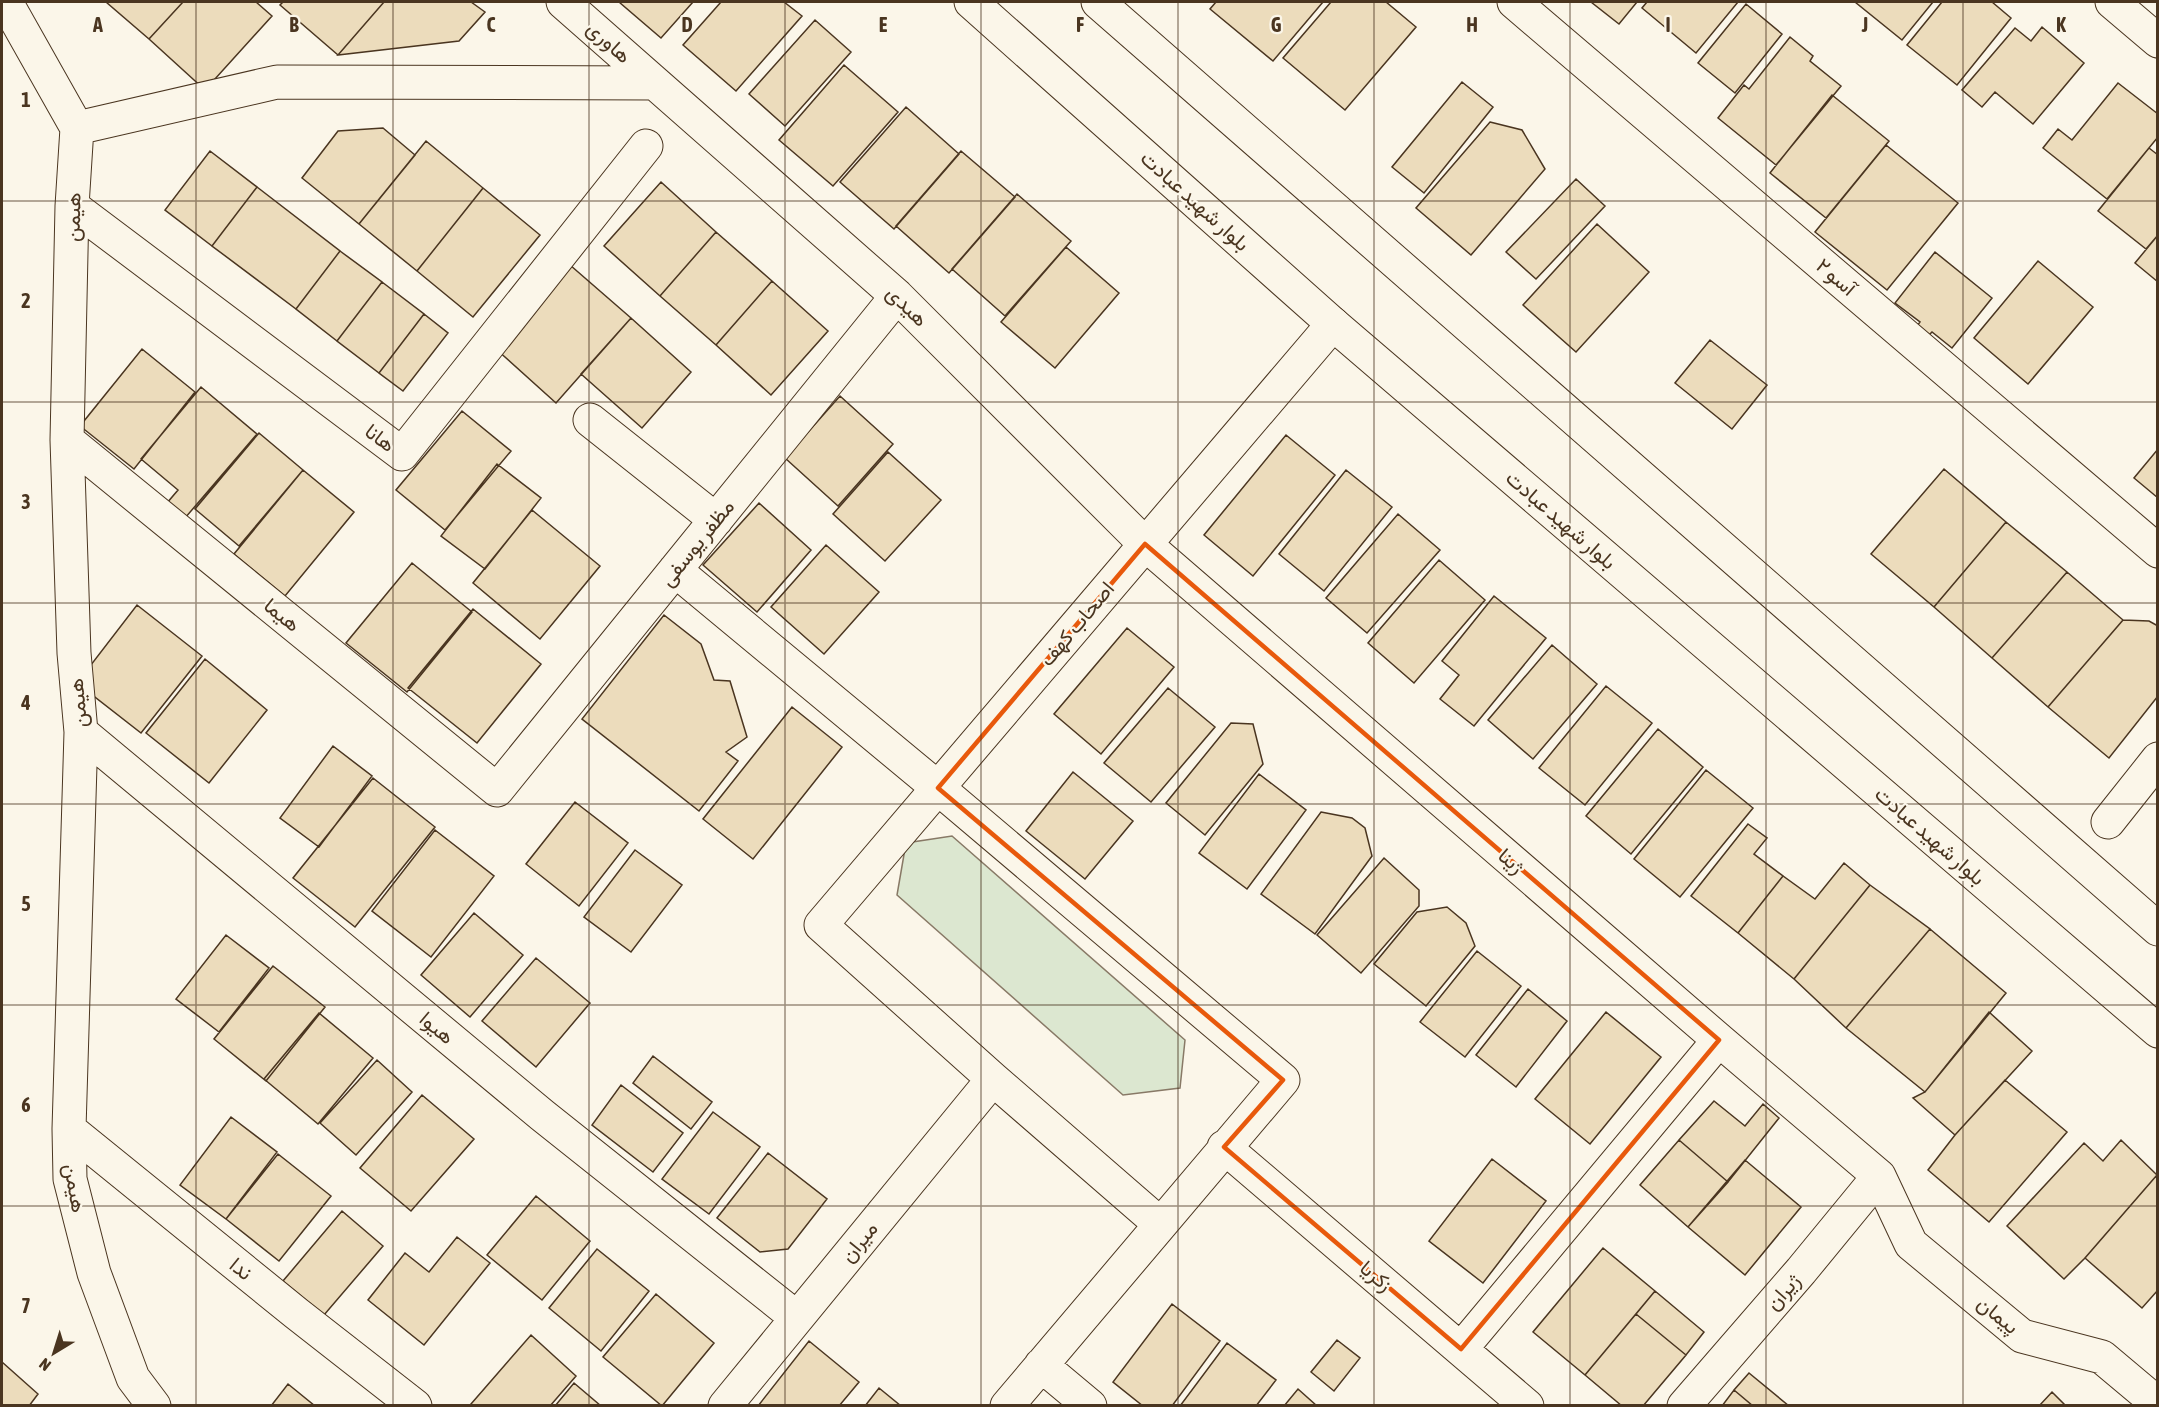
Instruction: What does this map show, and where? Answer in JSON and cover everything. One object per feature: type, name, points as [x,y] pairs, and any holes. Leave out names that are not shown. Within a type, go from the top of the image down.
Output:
[{"type":"street","points":[[6,2],[77,128],[277,82],[655,83]]},
{"type":"street","name":"هاوری","points":[[563,2],[655,83]]},
{"type":"street","name":"بلوار شهید عبادت","points":[[971,2],[1333,324],[2157,1031]]},
{"type":"street","points":[[1098,2],[2157,929]]},
{"type":"street","name":"آسو ۲","points":[[1514,2],[2157,551]]},
{"type":"street","points":[[2129,7],[2157,41]]},
{"type":"street","name":"هیدی","points":[[655,83],[897,296],[1145,544]]},
{"type":"street","name":"هیمن","points":[[77,128],[72,206],[68,440],[74,652],[81,732],[69,1129],[70,1179],[94,1273],[133,1378],[154,1406]]},
{"type":"street","name":"هانا","points":[[72,206],[402,454],[646,146]]},
{"type":"street","name":"مظفر یوسفی","points":[[497,790],[897,296]]},
{"type":"street","name":"اصحاب کهف","points":[[993,1079],[821,925],[1333,324]]},
{"type":"street","points":[[590,420],[716,520]]},
{"type":"street","name":"هیما","points":[[68,440],[497,790]]},
{"type":"street","name":"ژینا","points":[[1145,544],[1879,1176]]},
{"type":"street","points":[[675,570],[938,788],[1283,1080],[1006,1406]]},
{"type":"street","name":"هیوا","points":[[81,732],[542,1115],[797,1318]]},
{"type":"street","points":[[2108,822],[2157,759]]},
{"type":"street","points":[[1461,1349],[1719,1040]]},
{"type":"street","points":[[993,1079],[1160,1224]]},
{"type":"street","name":"میران","points":[[725,1406],[993,1079]]},
{"type":"street","name":"ندا","points":[[69,1129],[415,1406]]},
{"type":"street","name":"زکریا","points":[[1224,1147],[1527,1406]]},
{"type":"street","name":"پیمان","points":[[1879,1176],[1911,1244],[2022,1336],[2102,1357],[2157,1404]]},
{"type":"street","name":"ژیران","points":[[1684,1406],[1801,1271],[1879,1176]]},
{"type":"street","points":[[1041,1365],[1090,1406]]},
{"type":"highlighted area","points":[[1145,544],[1719,1040],[1461,1349],[1224,1147],[1283,1080],[938,788]]},
{"type":"green space","points":[[952,836],[1185,1040],[1180,1088],[1123,1095],[897,895],[906,843]]},
{"type":"building","points":[[106,2],[183,2],[149,39]]},
{"type":"building","points":[[183,2],[256,2],[272,16],[205,90],[149,39]]},
{"type":"building","points":[[283,2],[384,2],[338,55],[280,5]]},
{"type":"building","points":[[384,2],[471,2],[485,12],[459,41],[338,55]]},
{"type":"building","points":[[619,2],[693,2],[661,38]]},
{"type":"building","points":[[721,2],[784,2],[802,16],[736,91],[683,45]]},
{"type":"building","points":[[1216,2],[1323,2],[1273,61],[1210,9]]},
{"type":"building","points":[[1331,2],[1386,2],[1416,27],[1345,110],[1283,58]]},
{"type":"building","points":[[1591,2],[1637,2],[1619,24]]},
{"type":"building","points":[[1647,2],[1738,2],[1696,53],[1642,8]]},
{"type":"building","points":[[1855,2],[1933,2],[1902,40]]},
{"type":"building","points":[[1942,2],[1992,2],[2011,18],[1957,85],[1907,45]]},
{"type":"building","points":[[1746,4],[1782,34],[1735,93],[1698,63]]},
{"type":"building","points":[[815,20],[851,52],[785,126],[749,94]]},
{"type":"building","points":[[2042,27],[2084,63],[2033,124],[1995,92],[1982,107],[1962,90],[2015,28],[2031,41]]},
{"type":"building","points":[[1790,37],[1813,56],[1810,61],[1841,86],[1776,165],[1718,118],[1744,85],[1749,89]]},
{"type":"building","points":[[844,65],[898,112],[833,186],[779,140]]},
{"type":"building","points":[[1462,82],[1493,107],[1424,193],[1392,167]]},
{"type":"building","points":[[2118,83],[2158,114],[2158,137],[2107,199],[2043,148],[2058,129],[2072,140]]},
{"type":"building","points":[[1832,95],[1889,141],[1826,218],[1770,173]]},
{"type":"building","points":[[906,107],[959,154],[894,229],[840,182]]},
{"type":"building","points":[[1490,122],[1522,130],[1545,169],[1471,255],[1416,208]]},
{"type":"building","points":[[383,128],[415,155],[359,224],[302,178],[338,131]]},
{"type":"building","points":[[426,141],[483,188],[417,271],[359,224]]},
{"type":"building","points":[[1886,145],[1958,203],[1887,290],[1815,232]]},
{"type":"building","points":[[2149,148],[2158,155],[2158,235],[2146,249],[2098,211]]},
{"type":"building","points":[[210,151],[257,187],[212,246],[165,210]]},
{"type":"building","points":[[961,151],[1015,197],[949,273],[896,226]]},
{"type":"building","points":[[1576,179],[1605,206],[1536,279],[1506,252]]},
{"type":"building","points":[[661,182],[716,232],[660,296],[604,246]]},
{"type":"building","points":[[257,187],[340,251],[296,309],[212,246]]},
{"type":"building","points":[[483,188],[540,235],[473,317],[417,271]]},
{"type":"building","points":[[1017,194],[1071,241],[1005,316],[952,269]]},
{"type":"building","points":[[1597,224],[1649,272],[1576,352],[1523,305]]},
{"type":"building","points":[[716,232],[772,281],[716,345],[660,296]]},
{"type":"building","points":[[2158,235],[2158,282],[2135,263]]},
{"type":"building","points":[[1066,247],[1119,293],[1055,368],[1001,322]]},
{"type":"building","points":[[340,251],[382,282],[337,341],[296,309]]},
{"type":"building","points":[[1935,252],[1992,298],[1952,348],[1932,332],[1929,335],[1917,326],[1920,322],[1895,303]]},
{"type":"building","points":[[2038,261],[2093,307],[2028,384],[1974,338]]},
{"type":"building","points":[[570,265],[631,318],[556,403],[496,349]]},
{"type":"building","points":[[772,281],[828,331],[771,395],[716,345]]},
{"type":"building","points":[[382,282],[424,314],[379,373],[337,341]]},
{"type":"building","points":[[424,314],[448,333],[403,391],[379,373]]},
{"type":"building","points":[[631,318],[691,372],[642,428],[581,374]]},
{"type":"building","points":[[1710,340],[1767,385],[1732,429],[1675,383]]},
{"type":"building","points":[[142,349],[195,392],[134,469],[80,426]]},
{"type":"building","points":[[201,387],[257,434],[185,518],[167,503],[178,490],[141,459]]},
{"type":"building","points":[[840,396],[893,444],[838,506],[785,458]]},
{"type":"building","points":[[462,411],[511,451],[445,530],[396,490]]},
{"type":"building","points":[[259,433],[303,470],[239,546],[195,509]]},
{"type":"building","points":[[1286,435],[1335,475],[1253,576],[1204,535]]},
{"type":"building","points":[[2158,449],[2158,498],[2134,478]]},
{"type":"building","points":[[888,452],[941,500],[885,561],[833,514]]},
{"type":"building","points":[[497,464],[541,498],[485,569],[441,536]]},
{"type":"building","points":[[1944,469],[2006,522],[1934,607],[1871,554]]},
{"type":"building","points":[[303,470],[354,512],[285,596],[234,554]]},
{"type":"building","points":[[1346,470],[1392,507],[1324,591],[1279,554]]},
{"type":"building","points":[[759,503],[811,550],[757,612],[703,565]]},
{"type":"building","points":[[532,510],[600,566],[540,639],[473,583]]},
{"type":"building","points":[[1398,514],[1440,550],[1367,633],[1326,598]]},
{"type":"building","points":[[2006,522],[2067,572],[1992,658],[1934,607]]},
{"type":"building","points":[[826,545],[879,592],[824,654],[771,607]]},
{"type":"building","points":[[1439,560],[1485,600],[1414,683],[1368,643]]},
{"type":"building","points":[[412,563],[472,612],[407,692],[346,643]]},
{"type":"building","points":[[2067,572],[2123,620],[2048,707],[1992,658]]},
{"type":"building","points":[[1494,596],[1546,638],[1474,726],[1440,699],[1459,675],[1442,661]]},
{"type":"building","points":[[137,605],[202,656],[141,733],[77,683]]},
{"type":"building","points":[[473,609],[541,664],[477,743],[408,688]]},
{"type":"building","points":[[664,615],[701,644],[714,680],[730,681],[747,737],[726,752],[738,761],[699,811],[582,719]]},
{"type":"building","points":[[2123,620],[2149,621],[2158,626],[2158,696],[2109,758],[2048,707]]},
{"type":"building","points":[[1127,628],[1174,667],[1101,754],[1054,714]]},
{"type":"building","points":[[1552,645],[1597,684],[1533,759],[1488,720]]},
{"type":"building","points":[[205,659],[267,710],[209,783],[146,733]]},
{"type":"building","points":[[1606,686],[1652,723],[1585,805],[1539,768]]},
{"type":"building","points":[[1168,688],[1215,727],[1151,802],[1104,763]]},
{"type":"building","points":[[792,707],[842,747],[753,859],[703,819]]},
{"type":"building","points":[[1231,723],[1253,724],[1263,764],[1205,835],[1166,803]]},
{"type":"building","points":[[1658,729],[1703,767],[1631,854],[1586,816]]},
{"type":"building","points":[[333,746],[372,776],[319,847],[280,818]]},
{"type":"building","points":[[1706,770],[1753,808],[1680,897],[1634,859]]},
{"type":"building","points":[[1073,772],[1133,821],[1085,879],[1026,831]]},
{"type":"building","points":[[1259,774],[1306,810],[1247,889],[1199,853]]},
{"type":"building","points":[[373,778],[435,827],[355,927],[293,878]]},
{"type":"building","points":[[575,802],[628,843],[579,906],[526,864]]},
{"type":"building","points":[[1321,812],[1352,818],[1365,828],[1372,856],[1315,934],[1261,894]]},
{"type":"building","points":[[1748,824],[1767,838],[1754,854],[1783,876],[1738,933],[1691,896]]},
{"type":"building","points":[[435,830],[494,876],[431,957],[372,911]]},
{"type":"building","points":[[635,850],[682,885],[631,952],[584,917]]},
{"type":"building","points":[[1384,858],[1419,890],[1419,906],[1361,973],[1317,935]]},
{"type":"building","points":[[1844,863],[1870,885],[1794,979],[1738,933],[1783,876],[1815,899]]},
{"type":"building","points":[[1870,885],[1930,929],[1846,1028],[1794,979]]},
{"type":"building","points":[[1447,907],[1466,923],[1475,946],[1426,1006],[1374,964],[1417,912]]},
{"type":"building","points":[[474,913],[523,955],[470,1017],[421,975]]},
{"type":"building","points":[[1930,929],[2006,993],[1925,1092],[1846,1028]]},
{"type":"building","points":[[226,935],[269,968],[219,1032],[176,999]]},
{"type":"building","points":[[1477,951],[1521,986],[1465,1057],[1420,1022]]},
{"type":"building","points":[[536,958],[590,1003],[536,1067],[482,1021]]},
{"type":"building","points":[[273,966],[325,1007],[266,1081],[214,1039]]},
{"type":"building","points":[[1528,989],[1567,1021],[1516,1087],[1476,1055]]},
{"type":"building","points":[[1606,1012],[1661,1057],[1590,1144],[1535,1099]]},
{"type":"building","points":[[1989,1012],[2032,1051],[1955,1135],[1913,1098],[1925,1092]]},
{"type":"building","points":[[319,1013],[373,1058],[318,1124],[264,1079]]},
{"type":"building","points":[[653,1056],[712,1102],[691,1129],[633,1083]]},
{"type":"building","points":[[377,1060],[412,1092],[356,1155],[320,1123]]},
{"type":"building","points":[[2005,1080],[2067,1132],[1989,1222],[1928,1170],[1955,1135]]},
{"type":"building","points":[[621,1085],[683,1133],[653,1172],[592,1125]]},
{"type":"building","points":[[422,1095],[474,1139],[411,1211],[360,1168]]},
{"type":"building","points":[[1714,1101],[1745,1126],[1763,1104],[1779,1118],[1728,1182],[1679,1140]]},
{"type":"building","points":[[713,1112],[760,1147],[709,1214],[662,1179]]},
{"type":"building","points":[[231,1117],[277,1152],[226,1219],[180,1185]]},
{"type":"building","points":[[1679,1140],[1728,1182],[1688,1227],[1640,1185]]},
{"type":"building","points":[[2121,1140],[2157,1175],[2064,1279],[2007,1226],[2084,1143],[2103,1161]]},
{"type":"building","points":[[768,1153],[827,1199],[788,1249],[760,1252],[717,1218]]},
{"type":"building","points":[[278,1154],[331,1196],[279,1261],[226,1219]]},
{"type":"building","points":[[1492,1159],[1546,1201],[1483,1283],[1429,1241]]},
{"type":"building","points":[[1745,1160],[1801,1207],[1745,1275],[1688,1227]]},
{"type":"building","points":[[2157,1175],[2158,1290],[2142,1308],[2085,1258]]},
{"type":"building","points":[[536,1196],[590,1241],[542,1300],[487,1255]]},
{"type":"building","points":[[342,1211],[383,1246],[324,1315],[283,1281]]},
{"type":"building","points":[[457,1237],[490,1263],[424,1345],[368,1300],[405,1253],[429,1272]]},
{"type":"building","points":[[1603,1248],[1655,1291],[1585,1375],[1533,1332]]},
{"type":"building","points":[[597,1249],[649,1291],[601,1351],[549,1308]]},
{"type":"building","points":[[1655,1291],[1704,1332],[1686,1355],[1636,1314]]},
{"type":"building","points":[[656,1294],[714,1343],[662,1406],[603,1357]]},
{"type":"building","points":[[1172,1304],[1220,1341],[1172,1406],[1143,1406],[1113,1382]]},
{"type":"building","points":[[1636,1314],[1686,1355],[1643,1406],[1622,1406],[1585,1375]]},
{"type":"building","points":[[531,1335],[576,1376],[550,1406],[473,1406],[471,1404]]},
{"type":"building","points":[[1337,1340],[1360,1358],[1334,1391],[1311,1372]]},
{"type":"building","points":[[809,1341],[859,1382],[839,1406],[758,1406]]},
{"type":"building","points":[[1227,1343],[1276,1380],[1256,1406],[1180,1406]]},
{"type":"building","points":[[2,1362],[38,1394],[29,1406],[2,1406]]},
{"type":"building","points":[[1749,1373],[1789,1406],[1753,1406],[1734,1390]]},
{"type":"building","points":[[574,1383],[601,1406],[555,1406]]},
{"type":"building","points":[[288,1384],[315,1406],[271,1406]]},
{"type":"building","points":[[879,1388],[901,1406],[865,1406]]},
{"type":"building","points":[[1298,1389],[1317,1406],[1284,1406]]},
{"type":"building","points":[[1734,1390],[1753,1406],[1722,1406]]},
{"type":"building","points":[[2052,1392],[2066,1406],[2039,1406]]}]
